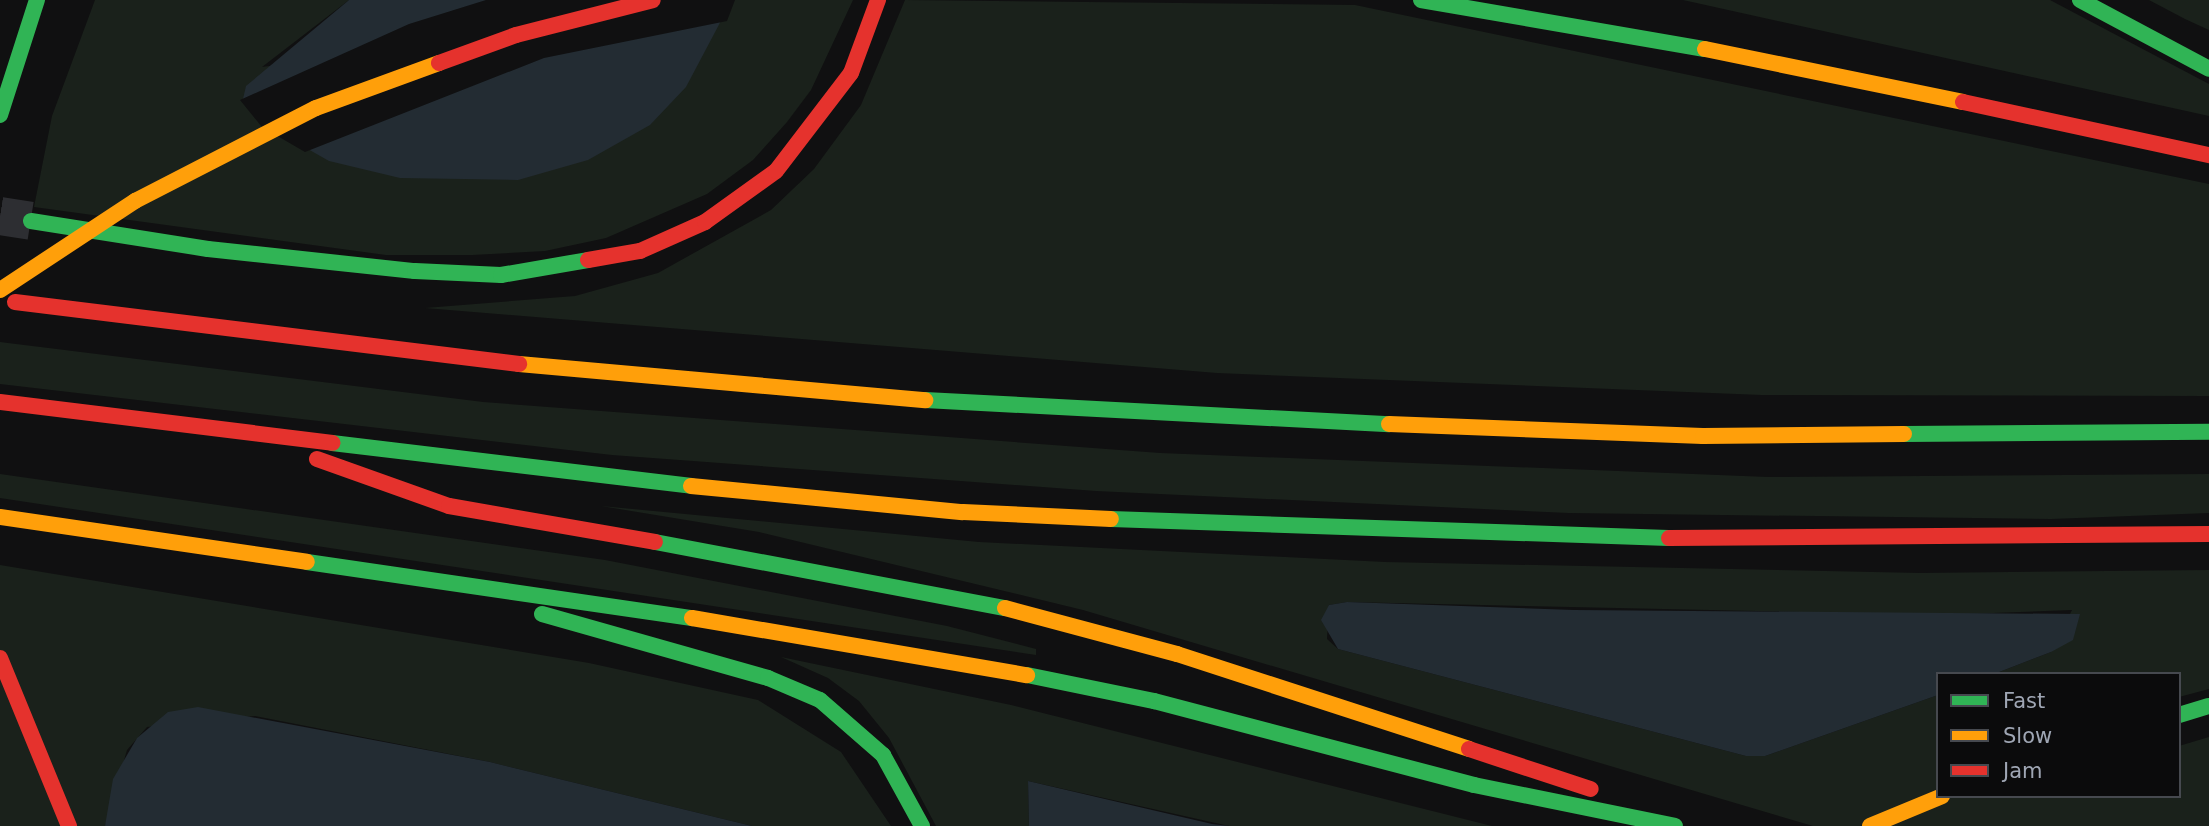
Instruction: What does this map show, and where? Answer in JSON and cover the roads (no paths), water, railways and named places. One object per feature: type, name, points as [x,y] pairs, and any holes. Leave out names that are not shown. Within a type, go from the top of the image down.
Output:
[{"type":"highway","points":[[0,115],[37,0]]},
{"type":"highway","points":[[0,290],[135,201],[316,108],[516,35],[653,0]]},
{"type":"highway","points":[[31,220],[208,249],[415,271],[501,275],[640,251],[705,222],[776,171],[851,73],[878,0]]},
{"type":"highway","points":[[1421,0],[1748,57],[2209,155]]},
{"type":"highway","points":[[2080,0],[2209,69]]},
{"type":"highway","points":[[15,302],[404,354],[1052,411],[1703,436],[2209,432]]},
{"type":"highway","points":[[0,402],[252,436],[991,513],[1570,539],[2209,534]]},
{"type":"highway","points":[[252,436],[449,506],[927,588],[1177,654],[1487,751],[1694,826]]},
{"type":"highway","points":[[0,517],[394,574],[1019,672],[1474,785],[1675,826]]},
{"type":"highway","points":[[394,574],[800,690],[845,717],[883,754],[922,826]]},
{"type":"highway","points":[[0,658],[69,826]]},
{"type":"highway","points":[[2181,714],[2209,706]]},
{"type":"highway","points":[[1870,826],[1937,798]]},
{"type":"tunnel","points":[[0,216],[31,221]]}]
